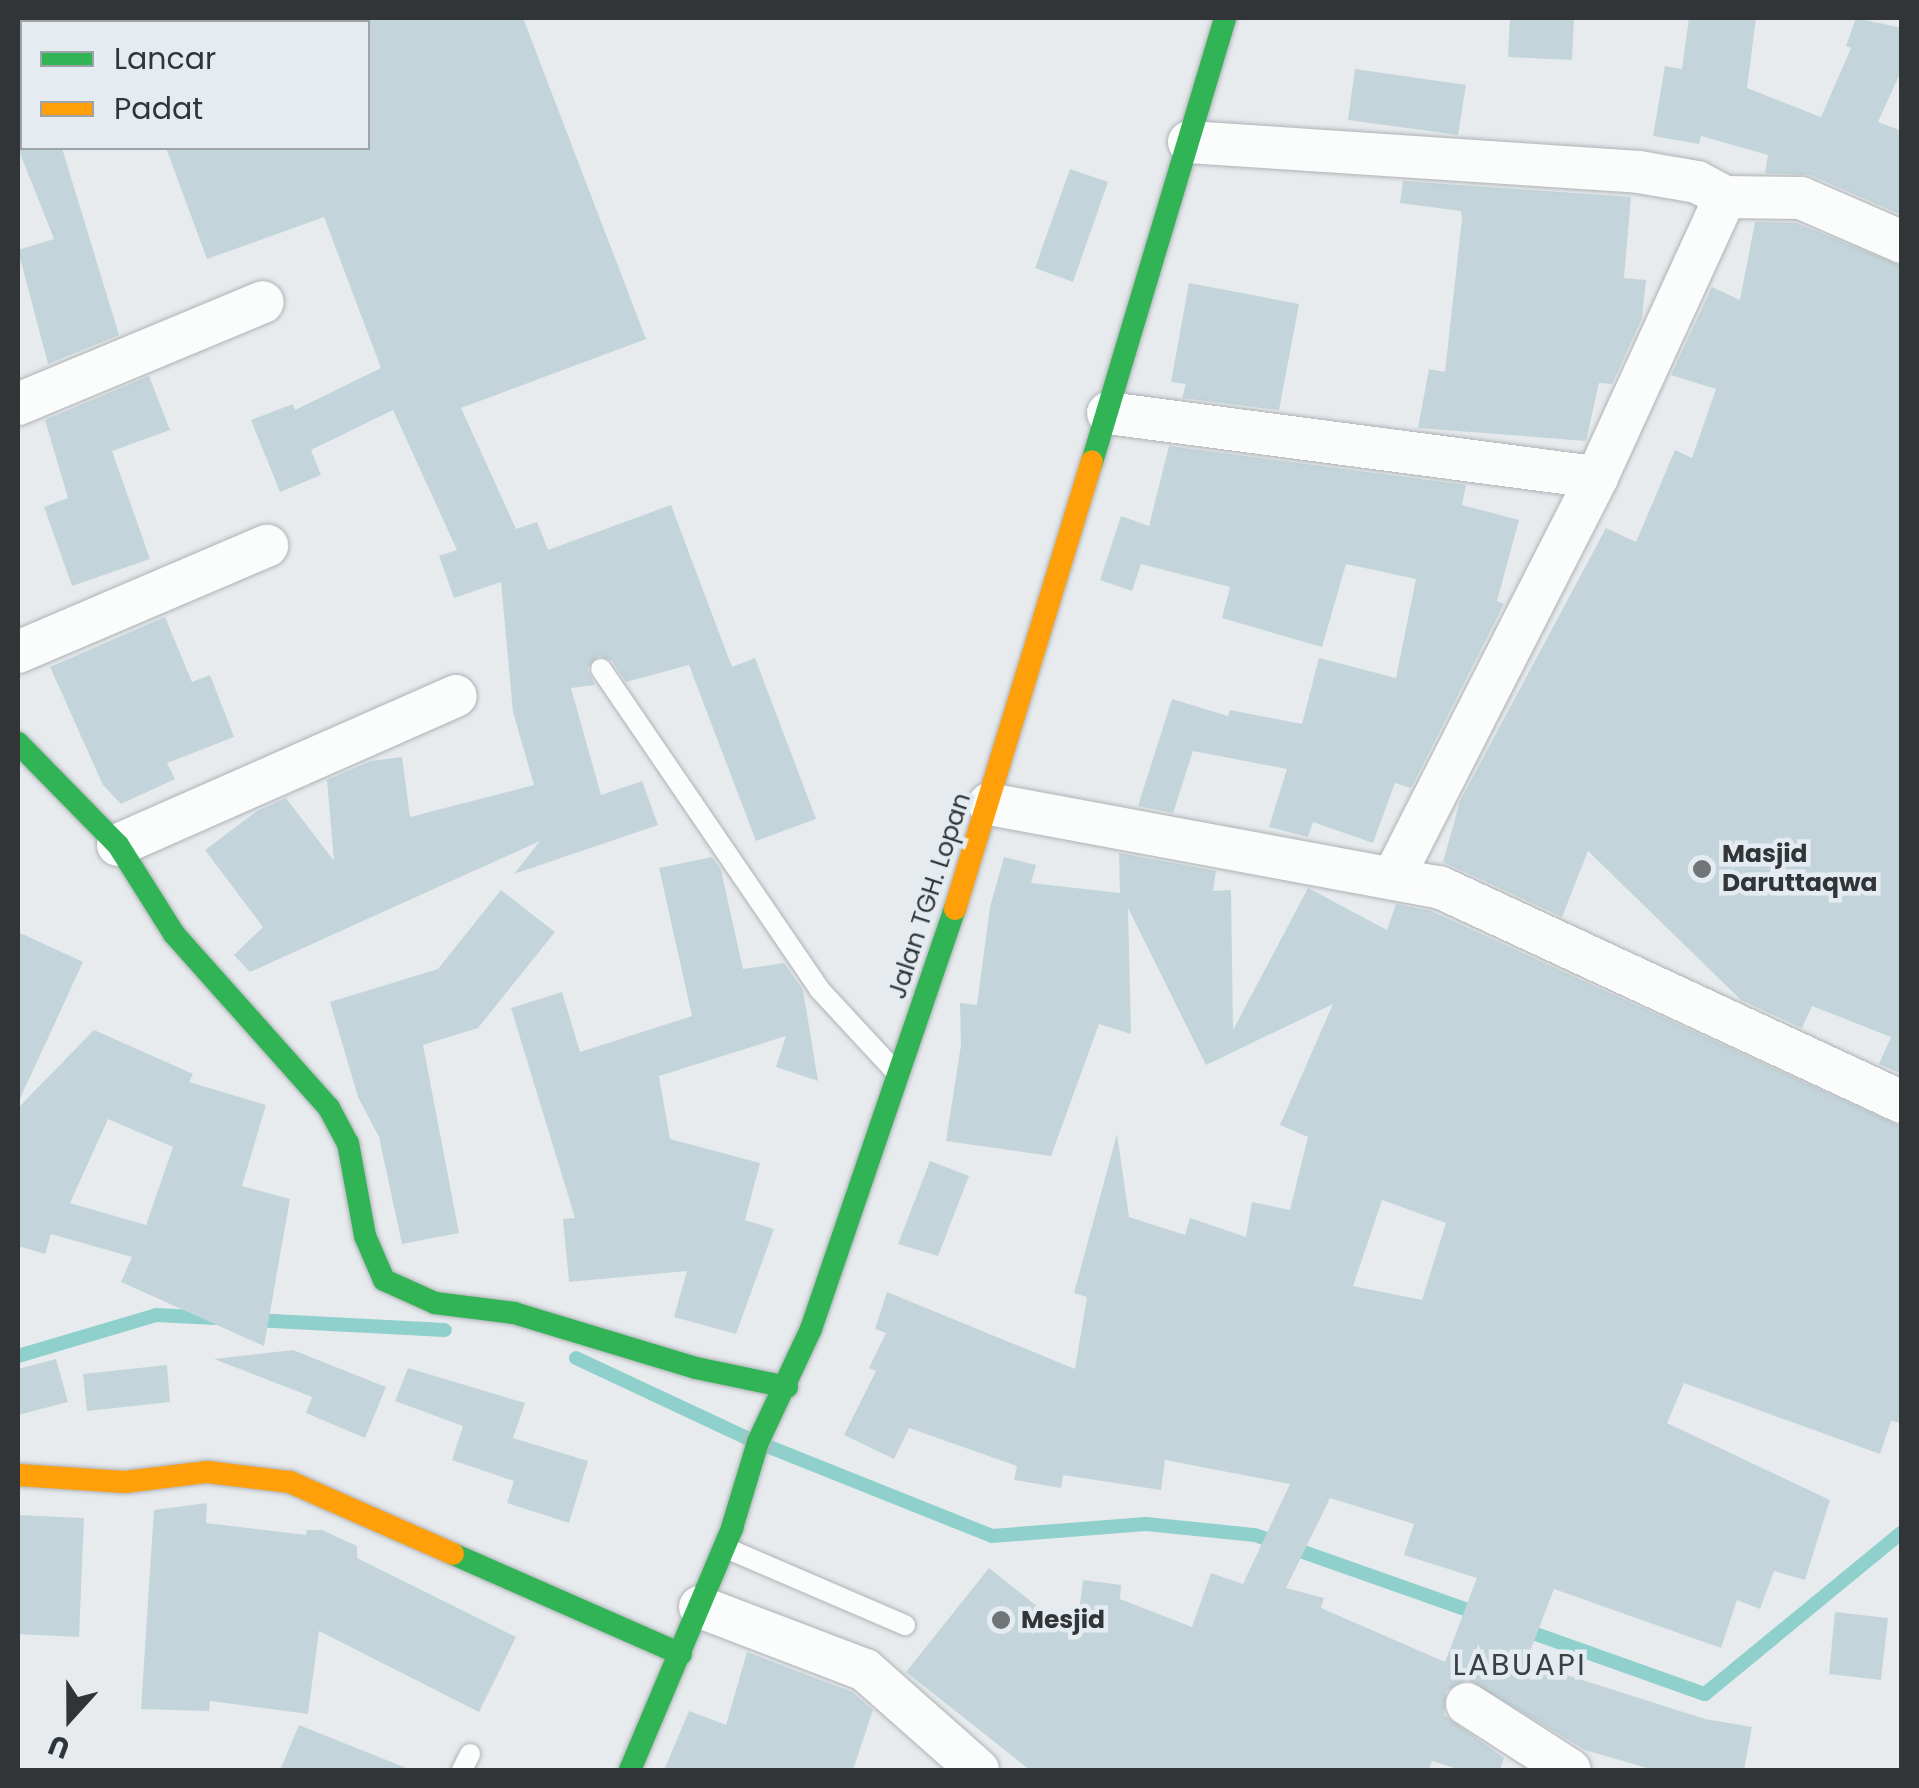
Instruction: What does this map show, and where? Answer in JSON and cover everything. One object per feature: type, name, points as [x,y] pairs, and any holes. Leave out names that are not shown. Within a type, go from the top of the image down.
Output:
[{"type":"main road","name":"Jalan TGH. Lopan","points":[[630,1770],[728,1538],[758,1442],[787,1387],[900,1076],[989,804],[1225,18]]},
{"type":"main road","points":[[18,743],[118,845],[174,934],[328,1108],[348,1143],[365,1236],[384,1280],[404,1294],[435,1303],[514,1314],[696,1368],[787,1387]]},
{"type":"main road","points":[[18,1474],[125,1482],[208,1472],[290,1482],[330,1494],[681,1654]]},
{"type":"street","points":[[1189,142],[1639,172],[1696,182],[1725,197],[1801,198],[1902,242]]},
{"type":"street","points":[[1394,878],[1597,477],[1725,197]]},
{"type":"street","points":[[18,404],[263,302]]},
{"type":"street","points":[[1108,414],[1597,477]]},
{"type":"street","points":[[18,652],[268,546]]},
{"type":"street","points":[[118,845],[456,696]]},
{"type":"street","points":[[989,804],[1439,887],[1902,1102]]},
{"type":"street","points":[[700,1607],[865,1670],[978,1770]]},
{"type":"street","points":[[1467,1704],[1570,1770]]},
{"type":"lane","points":[[601,669],[819,989],[900,1076]]},
{"type":"lane","points":[[728,1538],[905,1625]]},
{"type":"shaded area","points":[[114,18],[433,18],[370,40],[370,20]]},
{"type":"building","points":[[523,18],[646,339],[461,408],[516,529],[537,522],[548,550],[671,505],[732,667],[755,658],[816,819],[756,841],[689,665],[626,682],[612,661],[599,656],[587,669],[595,685],[571,688],[601,795],[642,781],[658,825],[514,874],[540,841],[250,972],[234,955],[263,927],[205,850],[257,811],[286,798],[334,861],[327,780],[371,761],[402,757],[410,817],[534,785],[513,712],[501,582],[454,598],[439,556],[457,550],[393,410],[311,450],[321,475],[280,492],[251,420],[293,404],[295,410],[381,368],[324,217],[207,259],[167,150],[370,150],[368,20]]},
{"type":"building","points":[[1510,18],[1574,18],[1572,60],[1508,57]]},
{"type":"building","points":[[1689,18],[1756,18],[1747,88],[1821,117],[1851,48],[1846,46],[1856,18],[1902,28],[1902,69],[1878,122],[1902,131],[1902,215],[1810,175],[1765,173],[1768,155],[1701,136],[1699,144],[1653,136],[1665,66],[1682,69]]},
{"type":"building","points":[[1355,69],[1466,85],[1458,135],[1348,120]]},
{"type":"building","points":[[18,148],[63,150],[119,335],[48,364],[18,250],[54,239]]},
{"type":"building","points":[[1070,169],[1108,182],[1073,282],[1035,268]]},
{"type":"building","points":[[1403,181],[1631,197],[1624,278],[1646,280],[1642,318],[1612,384],[1599,383],[1586,441],[1418,428],[1429,369],[1445,372],[1462,219],[1461,211],[1400,203]]},
{"type":"building","points":[[1755,222],[1796,223],[1902,266],[1902,1074],[1879,1064],[1891,1037],[1812,1006],[1802,1028],[1741,1000],[1588,851],[1562,917],[1443,862],[1460,801],[1606,528],[1636,542],[1675,450],[1692,458],[1716,389],[1671,375],[1712,287],[1740,300]]},
{"type":"building","points":[[1189,283],[1299,304],[1279,410],[1182,398],[1186,384],[1171,382]]},
{"type":"building","points":[[149,376],[170,430],[112,451],[150,559],[72,586],[44,507],[68,498],[45,420]]},
{"type":"building","points":[[1169,446],[1466,485],[1462,505],[1519,520],[1497,601],[1504,604],[1411,788],[1395,783],[1373,843],[1313,822],[1308,837],[1269,827],[1287,769],[1193,751],[1173,813],[1138,806],[1172,699],[1228,716],[1230,710],[1302,724],[1319,658],[1396,678],[1416,579],[1346,564],[1322,647],[1222,618],[1230,587],[1141,564],[1132,591],[1100,580],[1121,516],[1149,526]]},
{"type":"building","points":[[165,617],[192,682],[210,675],[234,737],[167,763],[175,779],[121,804],[103,785],[50,667]]},
{"type":"building","points":[[1119,853],[1216,871],[1213,891],[1231,890],[1233,1030],[1308,888],[1387,930],[1396,904],[1431,911],[1902,1127],[1902,1423],[1891,1421],[1880,1454],[1684,1383],[1667,1423],[1830,1500],[1805,1580],[1774,1571],[1760,1609],[1737,1600],[1721,1648],[1554,1589],[1526,1662],[1705,1719],[1752,1727],[1744,1770],[1654,1770],[1585,1750],[1467,1679],[1446,1691],[1444,1715],[1504,1758],[1500,1770],[1461,1770],[1432,1761],[1429,1770],[1030,1770],[906,1672],[989,1568],[1076,1637],[1083,1580],[1121,1585],[1120,1599],[1192,1627],[1211,1573],[1243,1584],[1290,1484],[1165,1460],[1161,1490],[1063,1475],[1061,1488],[1014,1480],[1017,1466],[909,1428],[894,1459],[844,1435],[876,1371],[869,1368],[886,1333],[875,1329],[887,1292],[1075,1369],[1087,1297],[1074,1293],[1117,1134],[1129,1217],[1185,1235],[1190,1218],[1246,1237],[1252,1202],[1290,1210],[1308,1137],[1280,1125],[1333,1004],[1206,1065],[1128,908],[1131,1034],[1099,1024],[1051,1156],[946,1141],[961,1045],[960,1003],[977,1005],[990,907],[1004,857],[1036,865],[1031,883],[1120,893]],"holes":[[[1382,1200],[1446,1223],[1422,1300],[1353,1286]],[[1330,1498],[1414,1524],[1404,1555],[1477,1578],[1445,1662],[1321,1608],[1324,1598],[1286,1588]]]},
{"type":"building","points":[[712,857],[721,870],[743,969],[784,963],[803,990],[818,1081],[776,1067],[786,1036],[659,1076],[670,1139],[760,1163],[745,1220],[774,1229],[736,1334],[674,1317],[687,1271],[569,1282],[563,1219],[575,1218],[511,1008],[562,992],[580,1052],[692,1016],[659,868]]},
{"type":"building","points":[[501,890],[555,932],[478,1028],[423,1045],[459,1233],[402,1244],[379,1137],[358,1097],[330,1002],[438,969]]},
{"type":"building","points":[[18,932],[83,962],[18,1103]]},
{"type":"building","points":[[94,1030],[193,1074],[189,1082],[266,1105],[242,1186],[290,1199],[264,1346],[121,1282],[132,1257],[51,1234],[45,1254],[18,1246],[18,1108]],"holes":[[[108,1119],[173,1147],[146,1225],[70,1203]]]},
{"type":"building","points":[[930,1161],[969,1176],[938,1256],[898,1244]]},
{"type":"building","points":[[293,1350],[386,1387],[365,1438],[306,1413],[312,1397],[214,1359]]},
{"type":"building","points":[[56,1359],[68,1402],[18,1415],[18,1369]]},
{"type":"building","points":[[167,1365],[170,1402],[87,1411],[83,1374]]},
{"type":"building","points":[[408,1368],[525,1403],[513,1438],[588,1461],[569,1523],[507,1503],[514,1481],[452,1460],[463,1426],[395,1401]]},
{"type":"building","points":[[207,1503],[206,1523],[306,1535],[307,1530],[322,1530],[357,1546],[357,1558],[516,1637],[479,1712],[319,1631],[308,1714],[210,1701],[209,1711],[141,1709],[154,1510]]},
{"type":"building","points":[[18,1515],[84,1518],[79,1637],[18,1634]]},
{"type":"building","points":[[1835,1612],[1888,1618],[1881,1680],[1829,1674]]},
{"type":"building","points":[[747,1652],[852,1692],[873,1710],[853,1770],[664,1770],[689,1711],[726,1725]]},
{"type":"building","points":[[299,1725],[409,1769],[409,1770],[280,1770]]},
{"type":"waterway","points":[[18,1356],[156,1315],[216,1318]]},
{"type":"waterway","points":[[252,1320],[445,1330]]},
{"type":"waterway","points":[[576,1358],[747,1438]]},
{"type":"waterway","points":[[767,1446],[992,1536],[1146,1524],[1255,1535],[1479,1614]]},
{"type":"waterway","points":[[1522,1629],[1705,1694],[1902,1532]]},
{"type":"traffic: fast","points":[[1092,462],[1225,18]]},
{"type":"traffic: fast","points":[[18,743],[118,845],[174,934],[329,1108],[348,1143],[365,1236],[384,1280],[435,1303],[514,1313],[696,1368],[787,1387]]},
{"type":"traffic: fast","points":[[630,1770],[732,1528],[758,1442],[811,1329],[955,909]]},
{"type":"traffic: fast","points":[[453,1554],[681,1654]]},
{"type":"traffic: slow","points":[[955,909],[1092,462]]},
{"type":"traffic: slow","points":[[18,1475],[125,1482],[207,1472],[290,1482],[453,1554]]},
{"type":"place","name":"Masjid Daruttaqwa","points":[[1702,869]]},
{"type":"place","name":"Mesjid","points":[[1001,1620]]},
{"type":"district","name":"LABUAPI","points":[[1520,1665]]}]
